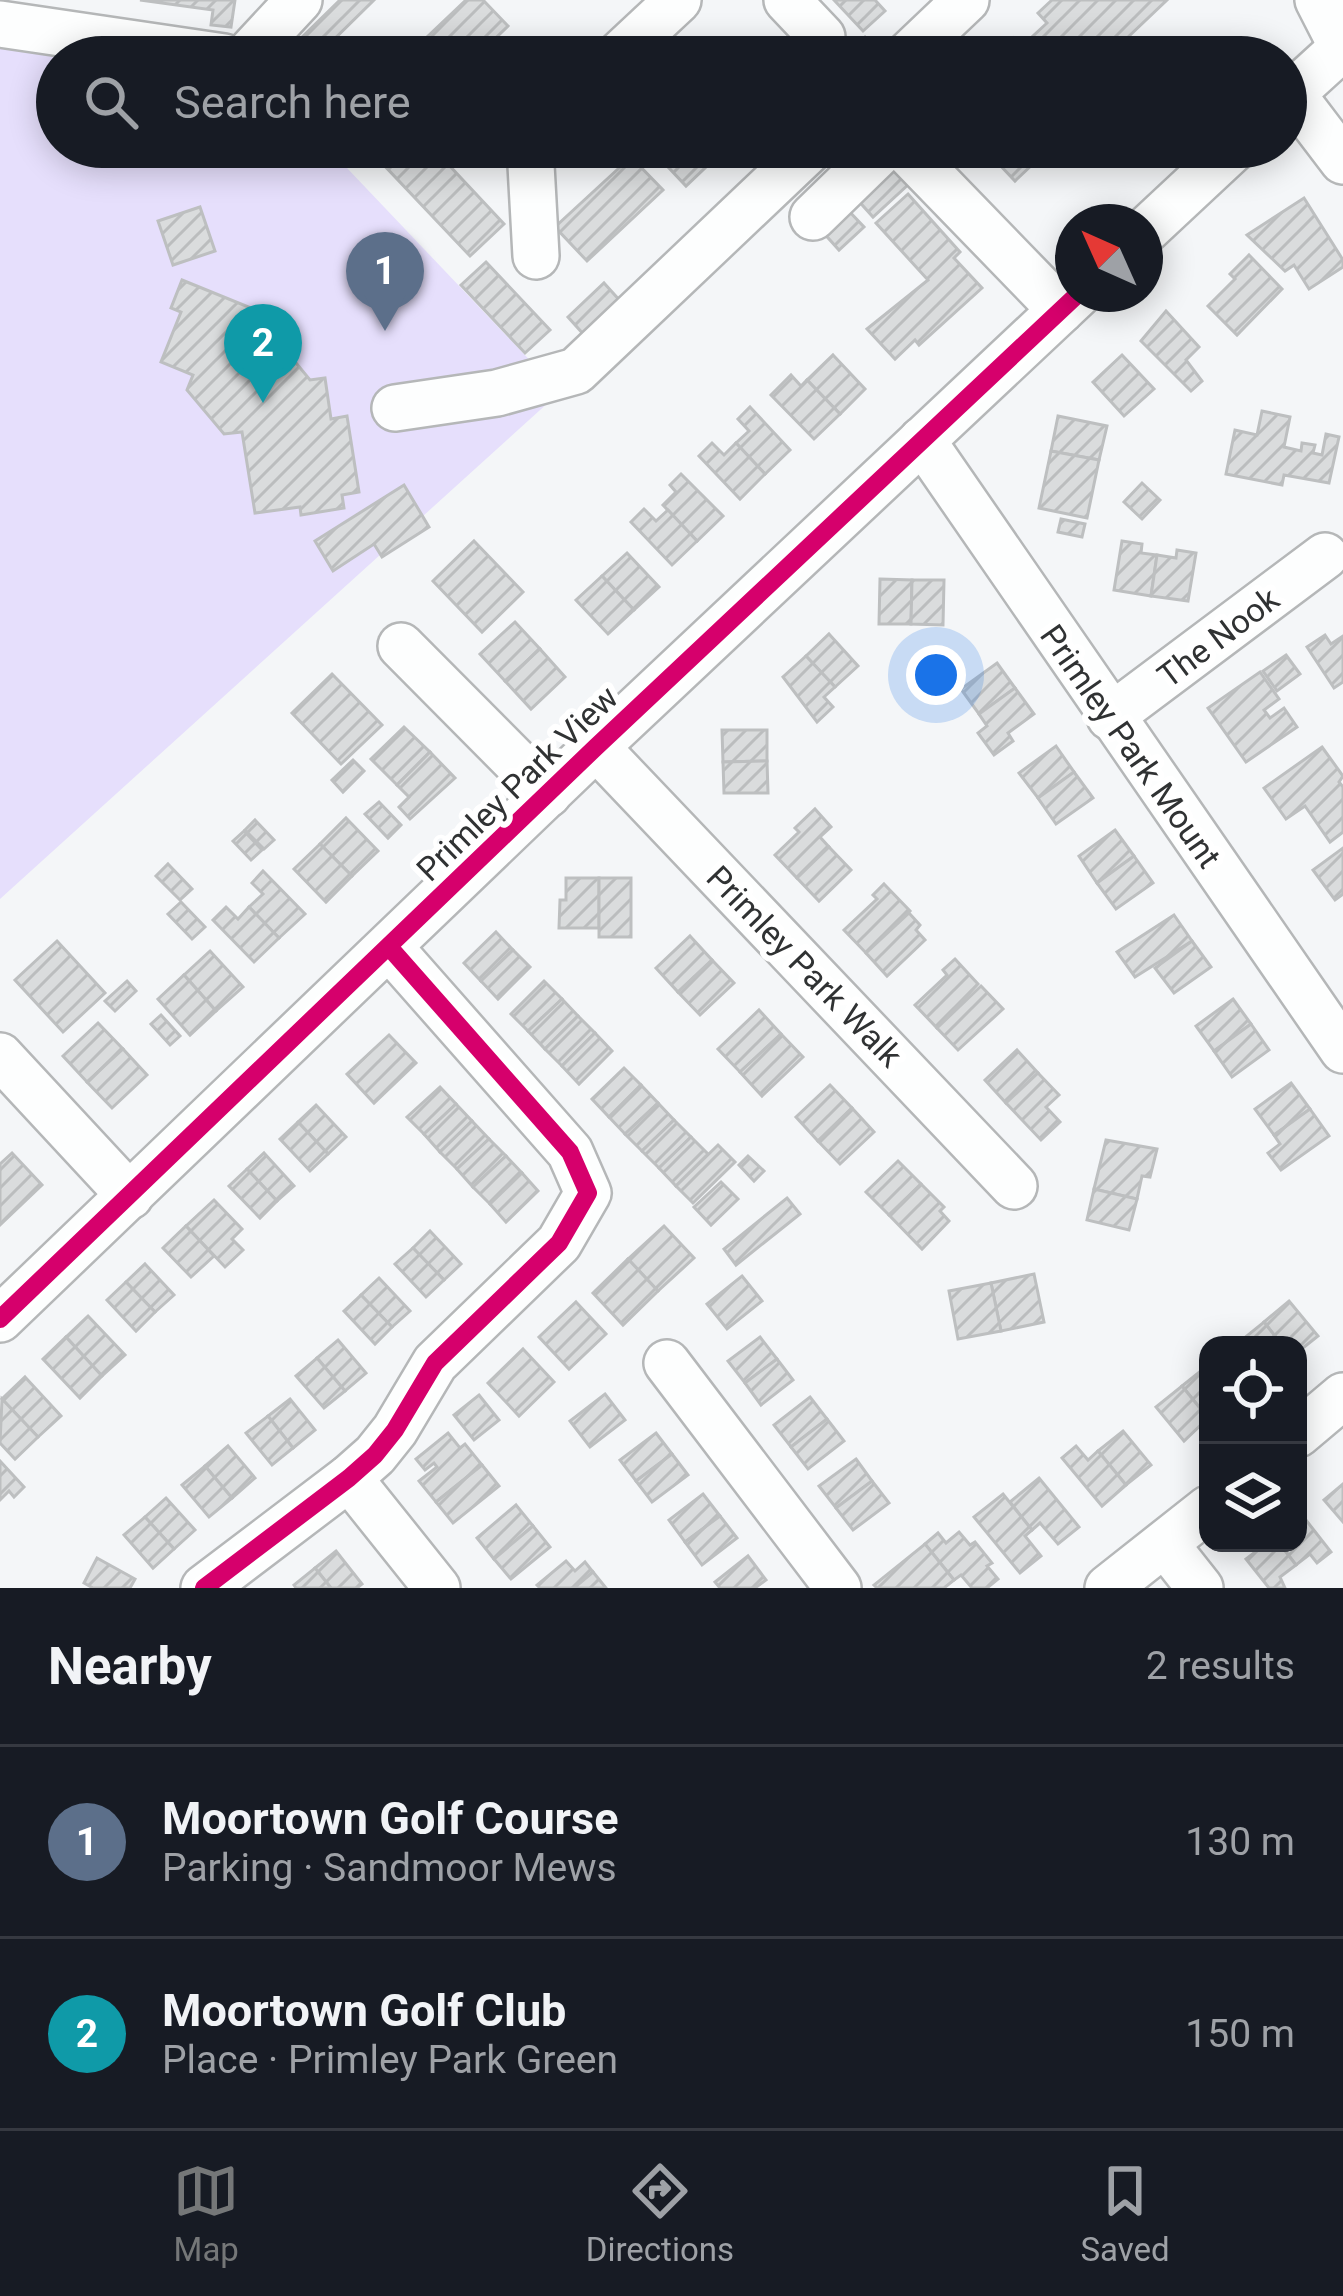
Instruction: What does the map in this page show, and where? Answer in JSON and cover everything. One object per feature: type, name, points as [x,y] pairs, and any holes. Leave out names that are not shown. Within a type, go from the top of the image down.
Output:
[{"type":"street","points":[[639,36],[677,0]]},
{"type":"street","points":[[787,0],[821,36]]},
{"type":"street","points":[[928,36],[966,0]]},
{"type":"street","points":[[1307,80],[1342,47],[1318,0]]},
{"type":"street","points":[[266,36],[300,1]]},
{"type":"street","points":[[0,24],[81,36]]},
{"type":"street","points":[[1307,118],[1343,161]]},
{"type":"street","points":[[531,168],[536,256]]},
{"type":"street","points":[[395,408],[496,393],[576,371],[790,168]]},
{"type":"street","points":[[813,217],[863,168]]},
{"type":"street","points":[[925,168],[1055,289]]},
{"type":"street","points":[[1163,214],[1212,168]]},
{"type":"street","name":"Primley Park View","points":[[0,1319],[1058,312]]},
{"type":"street","name":"Primley Park Mount","points":[[922,440],[1343,1050]]},
{"type":"street","name":"The Nook","points":[[1110,717],[1325,556]]},
{"type":"street","points":[[401,646],[548,794]]},
{"type":"street","name":"Primley Park Walk","points":[[596,747],[1014,1186]]},
{"type":"street","points":[[204,1588],[349,1478],[395,1430],[454,1340],[559,1243],[588,1193],[571,1152],[390,948]]},
{"type":"street","points":[[0,1056],[130,1196]]},
{"type":"street","points":[[667,1364],[838,1588]]},
{"type":"street","points":[[1307,1426],[1343,1396]]},
{"type":"street","points":[[349,1478],[437,1588]]},
{"type":"street","points":[[1108,1588],[1199,1517]]},
{"type":"street","points":[[1166,1545],[1200,1588]]},
{"type":"shaded area","points":[[0,34],[36,39],[36,168],[347,168],[560,392],[0,899]]},
{"type":"building","points":[[140,0],[235,0],[231,27],[211,25],[213,10]]},
{"type":"building","points":[[340,0],[374,0],[337,36],[303,36]]},
{"type":"building","points":[[466,0],[483,0],[508,26],[498,36],[428,36]]},
{"type":"building","points":[[834,0],[875,0],[885,11],[863,31]]},
{"type":"building","points":[[1052,0],[1167,0],[1129,36],[1033,36],[1047,23],[1038,13]]},
{"type":"building","points":[[387,168],[452,168],[504,224],[470,256]]},
{"type":"building","points":[[619,168],[642,168],[663,190],[587,261],[555,227]]},
{"type":"building","points":[[669,168],[705,168],[686,186]]},
{"type":"building","points":[[889,168],[897,168],[910,183],[873,217],[856,198]]},
{"type":"building","points":[[1003,168],[1029,168],[1015,181]]},
{"type":"building","points":[[908,194],[960,252],[954,258],[982,288],[919,345],[915,340],[895,359],[867,329],[928,280],[876,223]]},
{"type":"building","points":[[1304,198],[1343,260],[1343,267],[1309,289],[1294,265],[1285,271],[1247,235]]},
{"type":"building","points":[[200,207],[215,251],[173,265],[158,221]]},
{"type":"building","points":[[846,208],[864,227],[839,250],[821,230]]},
{"type":"building","points":[[1249,255],[1282,289],[1237,335],[1208,306],[1235,279],[1230,274]]},
{"type":"building","points":[[486,262],[550,330],[525,353],[461,285]]},
{"type":"building","points":[[182,280],[251,308],[310,380],[325,378],[331,419],[347,416],[359,492],[342,495],[344,508],[301,515],[300,507],[255,513],[242,432],[224,434],[187,390],[193,375],[161,362],[181,312],[171,308]]},
{"type":"building","points":[[604,283],[622,303],[586,337],[568,317]]},
{"type":"building","points":[[1166,311],[1199,347],[1186,360],[1202,381],[1191,391],[1141,341]]},
{"type":"building","points":[[833,355],[865,389],[840,414],[807,380]]},
{"type":"building","points":[[1122,355],[1154,389],[1124,416],[1093,382]]},
{"type":"building","points":[[791,375],[801,386],[807,380],[840,414],[814,439],[771,395]]},
{"type":"building","points":[[750,407],[790,450],[765,474],[736,443],[749,431],[738,419]]},
{"type":"building","points":[[1262,411],[1290,417],[1284,447],[1301,451],[1302,443],[1315,445],[1313,453],[1322,455],[1326,434],[1339,437],[1329,483],[1284,475],[1282,485],[1226,474],[1235,430],[1257,435]]},
{"type":"building","points":[[1058,416],[1107,426],[1099,460],[1051,451]]},
{"type":"building","points":[[712,443],[724,455],[736,443],[765,474],[740,499],[699,456]]},
{"type":"building","points":[[1051,451],[1099,460],[1087,518],[1039,508]]},
{"type":"building","points":[[681,474],[723,516],[697,541],[663,505],[676,492],[670,485]]},
{"type":"building","points":[[1142,483],[1160,500],[1142,519],[1124,502]]},
{"type":"building","points":[[404,485],[429,527],[382,557],[374,544],[333,571],[315,541]]},
{"type":"building","points":[[644,509],[656,521],[668,510],[697,541],[672,565],[631,522]]},
{"type":"building","points":[[1061,519],[1085,524],[1082,537],[1058,532]]},
{"type":"building","points":[[474,541],[523,592],[482,632],[433,581]]},
{"type":"building","points":[[1122,541],[1142,544],[1141,553],[1157,555],[1151,596],[1114,590]]},
{"type":"building","points":[[1177,550],[1196,553],[1188,601],[1151,596],[1157,555],[1176,558]]},
{"type":"building","points":[[627,553],[659,587],[634,610],[602,576]]},
{"type":"building","points":[[602,576],[634,610],[608,634],[576,600]]},
{"type":"building","points":[[880,579],[912,580],[911,624],[879,624]]},
{"type":"building","points":[[912,580],[944,580],[943,625],[911,624]]},
{"type":"building","points":[[515,622],[540,649],[505,681],[480,654]]},
{"type":"building","points":[[829,634],[858,666],[835,687],[806,656]]},
{"type":"building","points":[[1325,635],[1331,644],[1343,636],[1343,682],[1334,688],[1307,647]]},
{"type":"building","points":[[540,649],[565,677],[531,709],[505,681]]},
{"type":"building","points":[[1286,655],[1300,674],[1277,691],[1263,671]]},
{"type":"building","points":[[806,656],[835,687],[824,697],[833,707],[817,722],[783,677]]},
{"type":"building","points":[[997,663],[1015,688],[979,714],[961,689]]},
{"type":"building","points":[[1260,672],[1279,699],[1264,710],[1270,718],[1284,708],[1297,727],[1246,762],[1208,708]]},
{"type":"building","points":[[332,674],[382,725],[341,764],[292,713]]},
{"type":"building","points":[[1015,688],[1034,714],[1008,733],[1013,741],[994,755],[978,733],[987,726],[979,714]]},
{"type":"building","points":[[404,727],[430,752],[397,785],[371,759]]},
{"type":"building","points":[[722,730],[767,730],[767,761],[723,762]]},
{"type":"building","points":[[1056,746],[1074,772],[1038,798],[1019,773]]},
{"type":"building","points":[[1322,747],[1343,776],[1339,782],[1343,832],[1330,842],[1305,806],[1286,819],[1264,788]]},
{"type":"building","points":[[430,752],[455,778],[410,819],[399,807],[409,797],[397,785]]},
{"type":"building","points":[[353,760],[364,771],[343,792],[332,780]]},
{"type":"building","points":[[767,761],[768,793],[724,793],[723,762]]},
{"type":"building","points":[[1074,772],[1093,798],[1056,824],[1038,798]]},
{"type":"building","points":[[379,802],[401,825],[388,838],[365,814]]},
{"type":"building","points":[[815,809],[831,827],[820,837],[829,847],[797,878],[775,855]]},
{"type":"building","points":[[346,818],[378,851],[352,876],[320,844]]},
{"type":"building","points":[[255,820],[274,840],[264,849],[245,830]]},
{"type":"building","points":[[1115,830],[1134,856],[1097,883],[1079,856]]},
{"type":"building","points":[[244,831],[262,850],[251,860],[233,841]]},
{"type":"building","points":[[320,844],[352,876],[326,902],[294,869]]},
{"type":"building","points":[[829,847],[851,870],[819,901],[797,878]]},
{"type":"building","points":[[1343,848],[1343,894],[1335,900],[1313,870]]},
{"type":"building","points":[[1134,856],[1153,883],[1116,909],[1097,883]]},
{"type":"building","points":[[168,864],[192,889],[180,900],[156,876]]},
{"type":"building","points":[[263,871],[305,914],[279,938],[249,907],[263,894],[252,883]]},
{"type":"building","points":[[566,878],[599,878],[599,928],[559,928]]},
{"type":"building","points":[[599,878],[631,878],[631,937],[599,937]]},
{"type":"building","points":[[884,884],[910,911],[866,953],[844,930],[877,899],[873,895]]},
{"type":"building","points":[[181,902],[205,927],[192,939],[168,914]]},
{"type":"building","points":[[226,907],[238,919],[249,907],[279,938],[254,962],[213,920]]},
{"type":"building","points":[[909,913],[925,940],[887,976],[866,953]]},
{"type":"building","points":[[1174,915],[1192,941],[1135,977],[1117,952]]},
{"type":"building","points":[[496,932],[513,950],[481,981],[464,963]]},
{"type":"building","points":[[690,936],[712,960],[678,992],[656,968]]},
{"type":"building","points":[[57,941],[105,993],[63,1032],[15,980]]},
{"type":"building","points":[[1192,941],[1211,967],[1174,993],[1155,968]]},
{"type":"building","points":[[513,950],[530,967],[498,999],[481,981]]},
{"type":"building","points":[[210,951],[243,987],[216,1011],[184,975]]},
{"type":"building","points":[[955,959],[978,984],[937,1028],[915,1005],[947,975],[943,970]]},
{"type":"building","points":[[712,960],[734,983],[700,1015],[678,992]]},
{"type":"building","points":[[184,975],[216,1011],[190,1035],[158,999]]},
{"type":"building","points":[[127,981],[136,991],[115,1011],[105,1001]]},
{"type":"building","points":[[544,981],[562,999],[528,1031],[511,1014]]},
{"type":"building","points":[[981,986],[1003,1009],[958,1050],[937,1028]]},
{"type":"building","points":[[562,999],[578,1016],[545,1049],[528,1031]]},
{"type":"building","points":[[1233,999],[1251,1024],[1214,1051],[1196,1026]]},
{"type":"building","points":[[759,1010],[781,1034],[740,1072],[718,1049]]},
{"type":"building","points":[[161,1015],[180,1036],[170,1045],[151,1024]]},
{"type":"building","points":[[578,1016],[595,1033],[562,1066],[545,1049]]},
{"type":"building","points":[[98,1023],[123,1049],[87,1082],[63,1056]]},
{"type":"building","points":[[1251,1024],[1269,1050],[1232,1077],[1214,1051]]},
{"type":"building","points":[[595,1033],[612,1051],[579,1084],[562,1066]]},
{"type":"building","points":[[781,1034],[803,1057],[762,1096],[740,1072]]},
{"type":"building","points":[[389,1035],[416,1063],[374,1103],[347,1074]]},
{"type":"building","points":[[123,1049],[147,1075],[112,1108],[87,1082]]},
{"type":"building","points":[[1017,1050],[1038,1073],[1006,1103],[985,1080]]},
{"type":"building","points":[[624,1068],[641,1085],[609,1117],[592,1099]]},
{"type":"building","points":[[1038,1073],[1059,1095],[1046,1107],[1060,1122],[1041,1140],[1006,1103]]},
{"type":"building","points":[[1291,1083],[1310,1109],[1274,1135],[1255,1109]]},
{"type":"building","points":[[641,1085],[658,1103],[625,1134],[609,1117]]},
{"type":"building","points":[[830,1085],[852,1108],[818,1141],[796,1117]]},
{"type":"building","points":[[440,1087],[456,1104],[424,1134],[407,1117]]},
{"type":"building","points":[[658,1103],[674,1120],[642,1151],[625,1134]]},
{"type":"building","points":[[456,1104],[472,1121],[440,1152],[424,1134]]},
{"type":"building","points":[[316,1105],[346,1137],[328,1154],[298,1122]]},
{"type":"building","points":[[852,1108],[874,1132],[840,1164],[818,1141]]},
{"type":"building","points":[[1310,1109],[1329,1136],[1281,1170],[1268,1153],[1280,1144],[1274,1135]]},
{"type":"building","points":[[674,1120],[691,1137],[659,1168],[642,1151]]},
{"type":"building","points":[[472,1121],[489,1139],[457,1169],[440,1152]]},
{"type":"building","points":[[298,1122],[328,1154],[310,1171],[280,1139]]},
{"type":"building","points":[[691,1137],[708,1154],[676,1186],[659,1168]]},
{"type":"building","points":[[489,1139],[506,1156],[473,1187],[457,1169]]},
{"type":"building","points":[[1106,1140],[1157,1149],[1150,1177],[1142,1176],[1137,1199],[1094,1189]]},
{"type":"building","points":[[718,1145],[735,1162],[693,1203],[676,1186]]},
{"type":"building","points":[[12,1153],[42,1185],[0,1225],[0,1164]]},
{"type":"building","points":[[264,1153],[294,1186],[277,1201],[247,1169]]},
{"type":"building","points":[[506,1156],[522,1173],[490,1204],[473,1187]]},
{"type":"building","points":[[748,1156],[764,1171],[754,1181],[739,1165]]},
{"type":"building","points":[[898,1161],[921,1184],[889,1215],[866,1192]]},
{"type":"building","points":[[247,1169],[277,1201],[260,1218],[229,1186]]},
{"type":"building","points":[[522,1173],[538,1191],[506,1222],[490,1204]]},
{"type":"building","points":[[721,1182],[738,1199],[711,1225],[694,1207]]},
{"type":"building","points":[[921,1184],[944,1207],[940,1211],[949,1221],[922,1249],[889,1215]]},
{"type":"building","points":[[1094,1189],[1137,1199],[1129,1230],[1087,1220]]},
{"type":"building","points":[[787,1198],[800,1214],[736,1265],[724,1249]]},
{"type":"building","points":[[214,1200],[242,1229],[232,1239],[243,1250],[225,1267],[186,1226]]},
{"type":"building","points":[[186,1226],[214,1256],[191,1277],[163,1248]]},
{"type":"building","points":[[664,1226],[694,1258],[658,1291],[628,1259]]},
{"type":"building","points":[[430,1231],[461,1264],[444,1280],[413,1248]]},
{"type":"building","points":[[413,1248],[444,1280],[426,1297],[395,1264]]},
{"type":"building","points":[[628,1259],[658,1291],[623,1325],[593,1293]]},
{"type":"building","points":[[145,1264],[174,1295],[155,1312],[126,1282]]},
{"type":"building","points":[[1034,1274],[1044,1322],[1001,1331],[991,1283]]},
{"type":"building","points":[[742,1276],[762,1301],[727,1329],[707,1304]]},
{"type":"building","points":[[379,1278],[410,1311],[392,1327],[361,1295]]},
{"type":"building","points":[[126,1282],[155,1312],[136,1331],[107,1300]]},
{"type":"building","points":[[991,1283],[1001,1331],[958,1339],[949,1291]]},
{"type":"building","points":[[361,1295],[392,1327],[375,1344],[344,1311]]},
{"type":"building","points":[[1289,1301],[1318,1336],[1307,1345],[1307,1336],[1275,1336],[1264,1322]]},
{"type":"building","points":[[576,1302],[606,1334],[569,1369],[539,1337]]},
{"type":"building","points":[[88,1316],[125,1355],[102,1376],[66,1337]]},
{"type":"building","points":[[1264,1322],[1275,1336],[1247,1336]]},
{"type":"building","points":[[66,1337],[102,1376],[80,1398],[43,1359]]},
{"type":"building","points":[[760,1337],[777,1359],[745,1383],[728,1361]]},
{"type":"building","points":[[338,1340],[366,1373],[345,1391],[317,1358]]},
{"type":"building","points":[[523,1349],[554,1382],[519,1416],[488,1383]]},
{"type":"building","points":[[317,1358],[345,1391],[324,1408],[296,1376]]},
{"type":"building","points":[[777,1359],[793,1380],[761,1405],[745,1383]]},
{"type":"building","points":[[1199,1372],[1199,1407],[1182,1386]]},
{"type":"building","points":[[25,1377],[61,1416],[38,1437],[2,1399]]},
{"type":"building","points":[[1182,1386],[1199,1407],[1199,1427],[1184,1441],[1156,1407]]},
{"type":"building","points":[[605,1394],[625,1420],[590,1447],[570,1421]]},
{"type":"building","points":[[479,1395],[499,1420],[474,1440],[454,1415]]},
{"type":"building","points":[[810,1397],[827,1419],[791,1447],[774,1425]]},
{"type":"building","points":[[2,1399],[38,1437],[15,1459],[0,1443]]},
{"type":"building","points":[[290,1399],[315,1430],[293,1448],[268,1416]]},
{"type":"building","points":[[268,1416],[293,1448],[272,1465],[246,1433]]},
{"type":"building","points":[[827,1419],[844,1441],[808,1469],[791,1447]]},
{"type":"building","points":[[1123,1431],[1151,1465],[1126,1485],[1098,1451]]},
{"type":"building","points":[[448,1433],[460,1448],[465,1444],[482,1465],[436,1502],[419,1481],[437,1467],[434,1463],[425,1470],[416,1459]]},
{"type":"building","points":[[656,1433],[672,1454],[636,1481],[620,1460]]},
{"type":"building","points":[[228,1446],[255,1478],[232,1498],[205,1466]]},
{"type":"building","points":[[1076,1446],[1088,1460],[1098,1451],[1126,1485],[1102,1506],[1062,1458]]},
{"type":"building","points":[[672,1454],[688,1475],[652,1502],[636,1481]]},
{"type":"building","points":[[856,1459],[872,1481],[836,1508],[819,1486]]},
{"type":"building","points":[[0,1461],[24,1487],[14,1497],[9,1491],[0,1500]]},
{"type":"building","points":[[482,1465],[499,1486],[453,1523],[436,1502]]},
{"type":"building","points":[[205,1466],[232,1498],[209,1517],[182,1485]]},
{"type":"building","points":[[1039,1478],[1079,1527],[1058,1544],[1040,1523],[1032,1530],[1010,1502]]},
{"type":"building","points":[[872,1481],[889,1503],[853,1530],[836,1508]]},
{"type":"building","points":[[1343,1484],[1343,1522],[1324,1500]]},
{"type":"building","points":[[703,1494],[720,1516],[685,1542],[669,1520]]},
{"type":"building","points":[[1003,1494],[1032,1530],[1025,1536],[1041,1556],[1020,1573],[974,1517]]},
{"type":"building","points":[[166,1498],[195,1530],[174,1549],[145,1517]]},
{"type":"building","points":[[516,1505],[533,1526],[494,1559],[477,1538]]},
{"type":"building","points":[[720,1516],[737,1538],[702,1565],[685,1542]]},
{"type":"building","points":[[145,1517],[174,1549],[153,1568],[124,1535]]},
{"type":"building","points":[[1307,1521],[1331,1552],[1317,1563],[1310,1554],[1296,1565],[1286,1552],[1307,1552]]},
{"type":"building","points":[[533,1526],[550,1547],[511,1579],[494,1559]]},
{"type":"building","points":[[959,1532],[970,1545],[975,1542],[992,1563],[987,1566],[998,1579],[987,1588],[972,1588],[961,1575],[954,1580],[925,1544],[938,1533],[946,1543]]},
{"type":"building","points":[[925,1544],[954,1580],[944,1588],[874,1585]]},
{"type":"building","points":[[336,1551],[362,1584],[357,1588],[331,1588],[315,1568]]},
{"type":"building","points":[[1255,1552],[1286,1552],[1296,1565],[1280,1577],[1285,1588],[1269,1588],[1246,1559]]},
{"type":"building","points":[[748,1556],[766,1580],[755,1588],[720,1588],[715,1582]]},
{"type":"building","points":[[97,1558],[135,1579],[130,1588],[93,1588],[84,1583]]},
{"type":"building","points":[[566,1561],[575,1571],[585,1562],[593,1572],[574,1588],[537,1585]]},
{"type":"building","points":[[315,1568],[331,1588],[296,1588],[294,1585]]},
{"type":"building","points":[[593,1572],[606,1588],[574,1588]]},
{"type":"cycle path","points":[[0,1319],[596,747],[1059,312]]},
{"type":"cycle path","points":[[204,1588],[375,1455],[435,1363],[559,1243],[588,1193],[570,1152],[390,948]]},
{"type":"place","name":"Moortown Golf Course","points":[[385,331]]},
{"type":"place","name":"Moortown Golf Club","points":[[263,403]]}]
